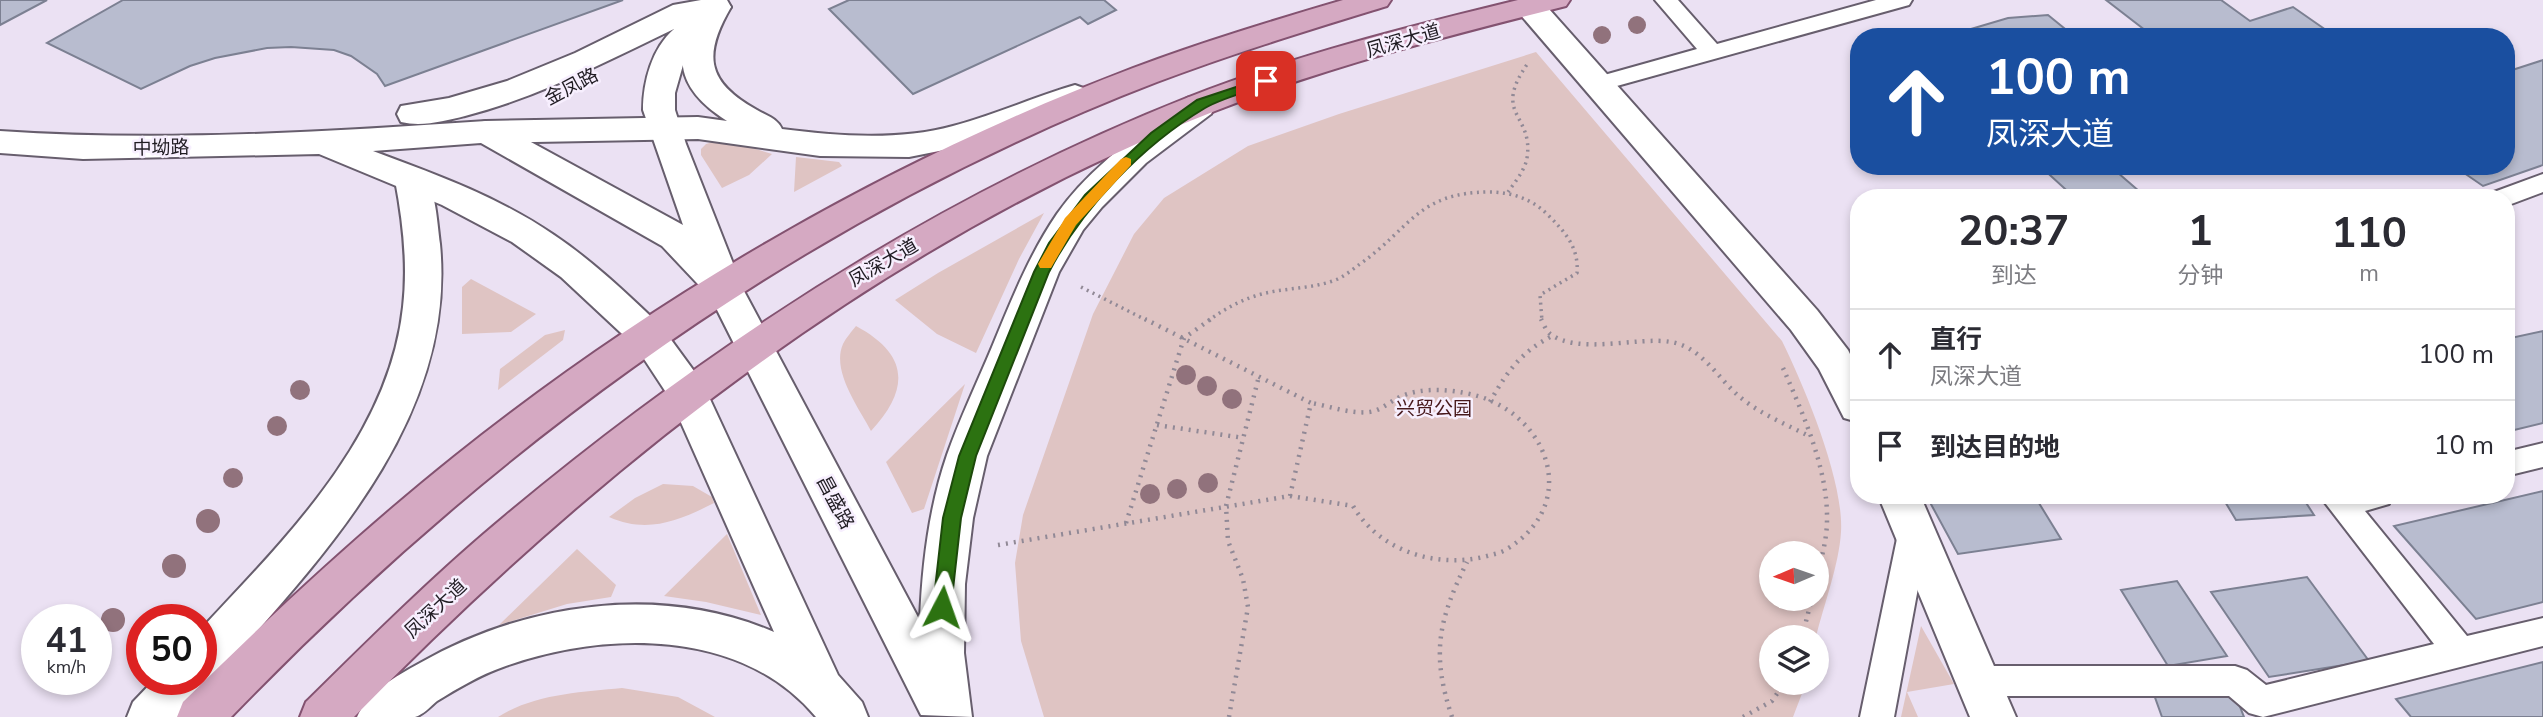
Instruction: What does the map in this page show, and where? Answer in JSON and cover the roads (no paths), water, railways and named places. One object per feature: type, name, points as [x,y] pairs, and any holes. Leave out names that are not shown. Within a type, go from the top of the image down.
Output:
[{"type":"main road","points":[[200,717],[355,568],[424,506],[509,436],[648,336],[724,288],[830,224],[933,168],[1134,78],[1228,43],[1376,0]]},
{"type":"main road","name":"凤深大道","points":[[323,717],[366,672],[560,495],[688,393],[754,345],[847,284],[944,226],[1120,138],[1202,104],[1369,49],[1542,3]]},
{"type":"street","points":[[1542,3],[1598,84],[1804,320],[1834,359],[1850,391]]},
{"type":"street","points":[[724,288],[664,128],[659,93],[669,58],[679,41],[725,4]]},
{"type":"street","points":[[725,4],[698,40],[695,62],[701,82],[725,106],[793,140]]},
{"type":"street","points":[[322,143],[388,116],[444,110],[503,95],[684,12],[725,4]]},
{"type":"street","name":"金凤路","points":[[412,180],[486,132],[725,4]]},
{"type":"street","name":"中坳路","points":[[0,142],[83,148],[322,143],[486,132],[664,128],[714,129],[879,148],[933,143],[1134,78]]},
{"type":"street","points":[[948,717],[941,653],[943,584],[952,518],[967,456],[1041,272],[1070,222],[1112,174],[1156,136],[1202,104]]},
{"type":"street","points":[[486,132],[675,237],[724,288]]},
{"type":"street","points":[[322,143],[488,213],[525,233],[598,288],[648,336],[688,393],[834,703]]},
{"type":"street","points":[[217,643],[292,561],[325,518],[354,477],[395,400],[410,362],[422,297],[422,238],[412,180]]},
{"type":"street","name":"昌盛路","points":[[724,288],[948,717]]},
{"type":"street","points":[[1906,512],[1986,699]]},
{"type":"street","points":[[380,717],[425,684],[476,658],[527,638],[580,628],[631,624],[685,626],[737,638],[783,659],[834,703]]},
{"type":"street","points":[[150,717],[170,695]]},
{"type":"lane","points":[[1666,0],[1712,52]]},
{"type":"lane","points":[[1598,84],[1901,0]]},
{"type":"lane","points":[[2515,194],[2543,183]]},
{"type":"lane","points":[[2515,462],[2543,455]]},
{"type":"lane","points":[[2341,504],[2459,652]]},
{"type":"lane","points":[[1877,717],[1906,512]]},
{"type":"lane","points":[[1986,699],[2235,681],[2261,702],[2543,632]]},
{"type":"park label","name":"兴贸公园","points":[[1434,408]]}]
